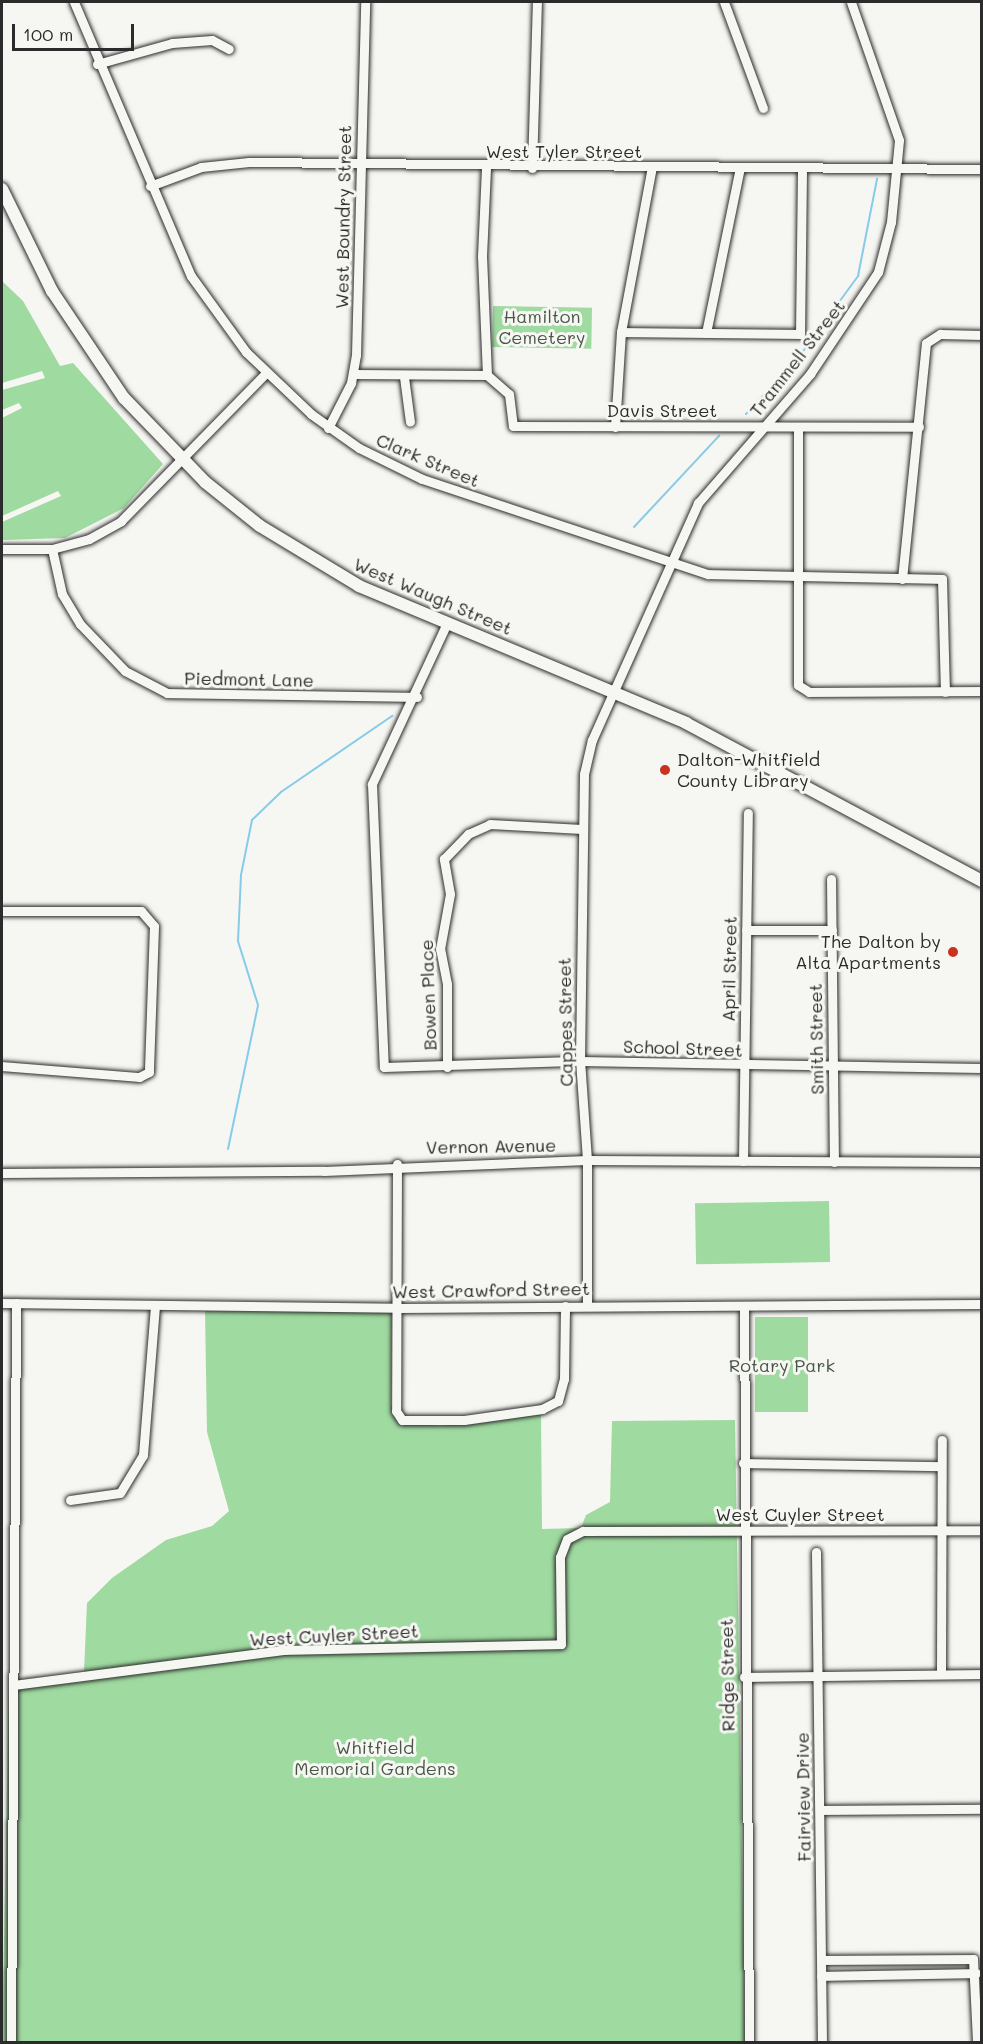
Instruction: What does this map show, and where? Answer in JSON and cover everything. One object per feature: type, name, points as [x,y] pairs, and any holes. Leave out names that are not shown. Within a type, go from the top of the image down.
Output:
[{"type":"street","name":"Clark Street","points":[[74,2],[96,64],[191,276],[266,373],[328,428],[422,479],[668,564],[708,574],[794,578],[942,579],[945,692]]},
{"type":"street","name":"West Boundry Street","points":[[328,428],[354,374],[365,2]]},
{"type":"street","points":[[532,168],[537,2]]},
{"type":"street","points":[[724,2],[763,108]]},
{"type":"street","name":"Trammell Street","points":[[592,740],[668,564],[698,503],[731,459],[766,426],[867,293],[887,244],[900,170],[899,140],[852,2]]},
{"type":"street","points":[[96,64],[172,43],[212,40],[229,49]]},
{"type":"street","name":"West Tyler Street","points":[[150,186],[221,164],[486,168],[981,169]]},
{"type":"street","points":[[615,427],[621,332],[652,167]]},
{"type":"street","points":[[706,333],[740,167]]},
{"type":"street","points":[[354,374],[404,377],[487,375],[482,256],[486,168]]},
{"type":"street","points":[[621,332],[800,334],[802,169]]},
{"type":"street","name":"West Waugh Street","points":[[2,189],[84,343],[124,398],[183,461],[233,506],[310,559],[447,623],[614,689],[765,763],[981,881]]},
{"type":"street","points":[[902,579],[926,343],[940,334],[981,335]]},
{"type":"street","points":[[2,549],[52,549],[89,539],[121,521],[183,461],[266,373]]},
{"type":"street","name":"Davis Street","points":[[487,375],[509,394],[513,426],[919,427]]},
{"type":"street","points":[[404,377],[410,422]]},
{"type":"street","points":[[798,428],[794,578],[796,677],[801,690],[981,691]]},
{"type":"street","name":"Piedmont Lane","points":[[52,549],[62,594],[80,624],[125,671],[167,693],[417,697]]},
{"type":"street","points":[[417,697],[447,623]]},
{"type":"street","name":"School Street","points":[[417,697],[374,774],[375,885],[384,1067],[447,1067],[580,1061],[745,1067],[981,1068]]},
{"type":"street","name":"Cappes Street","points":[[587,1306],[587,1160],[580,1061],[582,829],[592,740]]},
{"type":"street","name":"April Street","points":[[743,1161],[748,813]]},
{"type":"street","name":"Bowen Place","points":[[447,1067],[447,984],[440,949],[450,894],[444,859],[468,834],[490,824],[582,829]]},
{"type":"street","name":"Smith Street","points":[[831,879],[834,1162]]},
{"type":"street","points":[[2,911],[141,911],[154,926],[152,1061],[139,1077],[2,1066]]},
{"type":"street","points":[[746,930],[832,930]]},
{"type":"street","name":"Vernon Avenue","points":[[2,1173],[324,1171],[397,1164],[587,1160],[981,1162]]},
{"type":"street","points":[[397,1164],[396,1411],[402,1420],[425,1423],[542,1409],[558,1401],[564,1378],[565,1306]]},
{"type":"street","name":"West Crawford Street","points":[[2,1303],[397,1308],[981,1304]]},
{"type":"street","points":[[11,2043],[16,1303]]},
{"type":"street","points":[[70,1500],[120,1493],[143,1455],[155,1306]]},
{"type":"street","name":"Ridge Street","points":[[744,1306],[743,1531],[749,2043]]},
{"type":"street","points":[[941,1673],[940,1466],[942,1440]]},
{"type":"street","points":[[743,1463],[940,1466]]},
{"type":"street","name":"West Cuyler Street","points":[[14,1685],[285,1650],[561,1644],[560,1557],[567,1539],[583,1531],[981,1530]]},
{"type":"street","name":"Fairview Drive","points":[[816,1552],[822,2043]]},
{"type":"street","points":[[744,1677],[981,1674]]},
{"type":"street","points":[[820,1810],[981,1809]]},
{"type":"street","points":[[2,1860],[13,1859]]},
{"type":"street","points":[[821,1960],[970,1959],[976,1973],[977,2043]]},
{"type":"street","points":[[821,1976],[976,1973]]},
{"type":"green space","points":[[2,281],[23,301],[60,366],[73,363],[163,464],[124,508],[65,538],[2,540],[2,522],[61,496],[58,491],[2,516],[2,418],[22,408],[19,403],[2,410],[2,390],[45,378],[42,371],[2,383]]},
{"type":"green space","name":"Hamilton Cemetery","points":[[493,306],[592,308],[591,349],[492,347]]},
{"type":"green space","points":[[829,1201],[830,1262],[696,1264],[695,1203]]},
{"type":"green space","name":"Whitfield Memorial Gardens","points":[[205,1311],[392,1312],[391,1404],[397,1422],[440,1426],[541,1414],[542,1529],[581,1528],[586,1515],[610,1502],[612,1421],[735,1420],[745,2042],[2,2042],[9,1682],[84,1672],[87,1603],[112,1578],[166,1540],[212,1526],[229,1511],[207,1432]]},
{"type":"green space","name":"Rotary Park","points":[[755,1317],[808,1317],[808,1412],[755,1412]]},
{"type":"waterway","points":[[746,414],[801,354],[858,276],[877,179]]},
{"type":"waterway","points":[[634,527],[719,436]]},
{"type":"waterway","points":[[228,1149],[258,1005],[238,941],[241,875],[252,820],[281,792],[392,716]]},
{"type":"place","name":"Dalton-Whitfield County Library","points":[[665,770]]},
{"type":"place","name":"The Dalton by Alta Apartments","points":[[953,952]]}]
